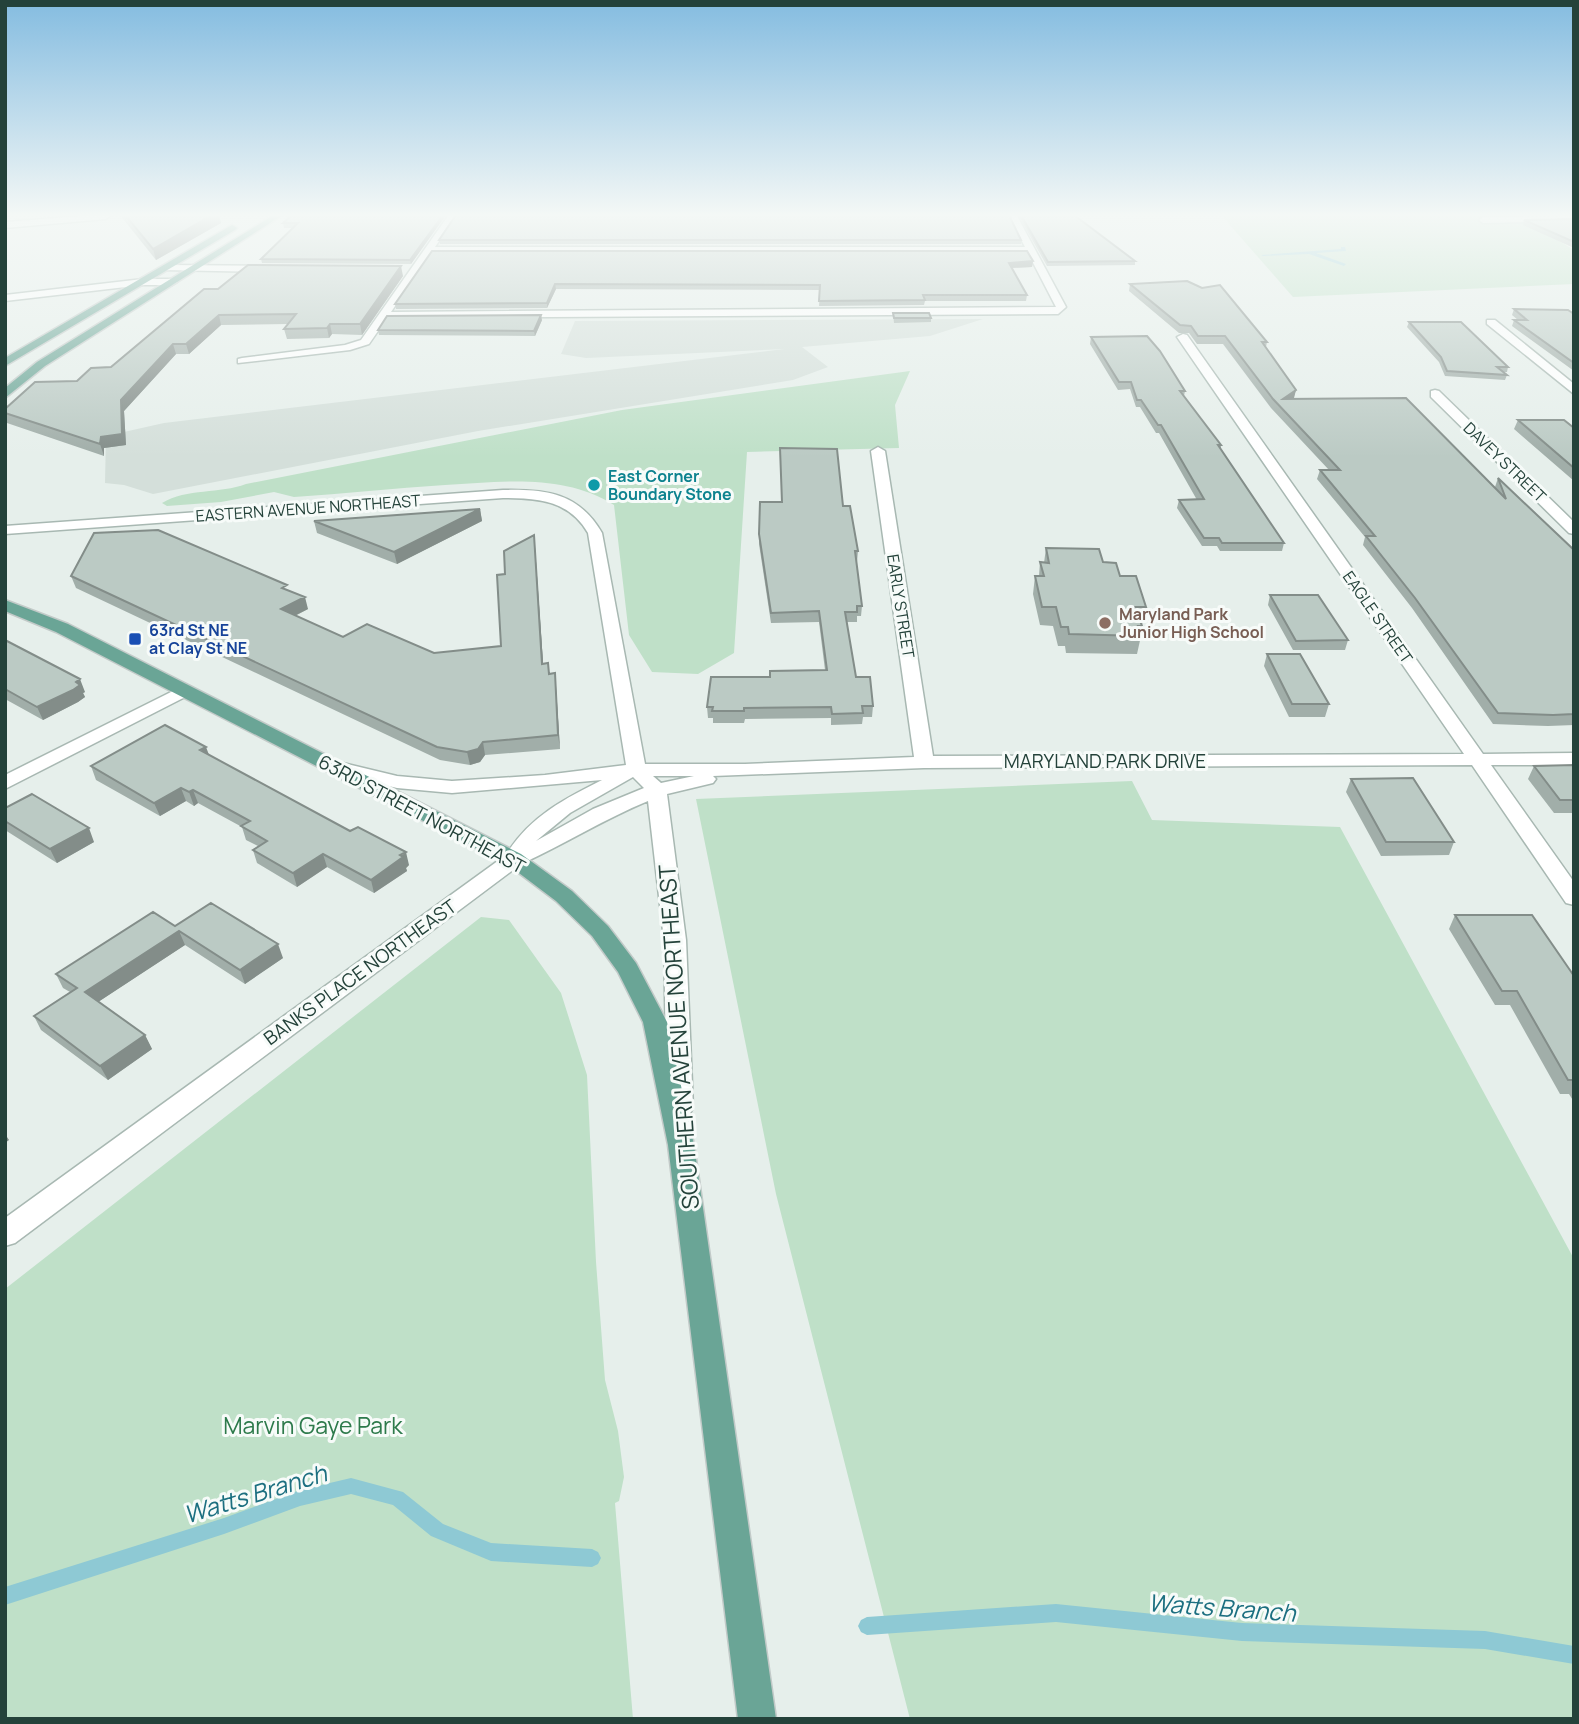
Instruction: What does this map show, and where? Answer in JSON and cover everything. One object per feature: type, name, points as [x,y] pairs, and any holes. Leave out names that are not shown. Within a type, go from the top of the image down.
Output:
[{"type":"main road","points":[[5,363],[118,296]]},
{"type":"main road","points":[[5,394],[41,364],[149,296]]},
{"type":"main road","name":"63RD STREET NORTHEAST","points":[[5,587],[62,628]]},
{"type":"main road","name":"63RD STREET NORTHEAST","points":[[5,604],[62,628],[514,859],[564,896],[600,931],[628,969],[655,1022],[681,1145]]},
{"type":"main road","name":"SOUTHERN AVENUE NORTHEAST","points":[[681,1145],[757,1719]]},
{"type":"street","points":[[242,361],[360,345],[396,296]]},
{"type":"street","points":[[383,315],[1026,313],[1055,312],[1062,309],[1055,296]]},
{"type":"street","points":[[1491,322],[1574,390]]},
{"type":"street","name":"EAGLE STREET","points":[[1183,337],[1574,898]]},
{"type":"street","name":"DAVEY STREET","points":[[1435,394],[1574,530]]},
{"type":"street","name":"EARLY STREET","points":[[878,451],[924,762]]},
{"type":"street","name":"EASTERN AVENUE NORTHEAST","points":[[5,530],[522,494],[555,499],[575,506],[589,519],[595,533],[636,769]]},
{"type":"street","points":[[5,783],[185,690]]},
{"type":"street","name":"MARYLAND PARK DRIVE","points":[[334,766],[397,782],[452,787],[545,781],[636,769],[745,770],[924,762],[1574,758]]},
{"type":"street","points":[[514,859],[520,845],[543,822],[636,769],[657,790]]},
{"type":"street","name":"BANKS PLACE NORTHEAST","points":[[5,1234],[514,859],[560,838],[600,813],[657,790],[745,770]]},
{"type":"street","name":"SOUTHERN AVENUE NORTHEAST","points":[[657,790],[675,940],[681,1145]]},
{"type":"shaded area","points":[[983,319],[930,336],[802,347],[828,367],[793,380],[478,431],[153,494],[124,485],[105,483],[106,436],[164,423],[784,349],[586,358],[561,354],[575,321]]},
{"type":"green space","points":[[910,371],[895,405],[899,448],[747,452],[734,653],[698,674],[652,672],[629,635],[614,505],[574,488],[532,482],[488,482],[294,497],[274,492],[221,502],[167,506],[162,503],[182,495],[236,487],[622,410]]},
{"type":"green space","points":[[1132,781],[1152,820],[1340,827],[1574,1259],[1574,1719],[910,1719],[776,1194],[696,799]]},
{"type":"green space","name":"Marvin Gaye Park","points":[[481,917],[509,920],[561,993],[587,1075],[605,1380],[618,1431],[624,1477],[619,1501],[615,1503],[633,1719],[5,1719],[5,1289]]},
{"type":"building","points":[[195,296],[379,296],[360,324],[330,324],[327,328],[284,329],[296,314],[219,315],[186,344],[173,344],[121,400],[122,434],[101,437],[100,444],[5,413],[5,409],[35,382],[77,381],[91,368],[111,367]]},
{"type":"building","points":[[400,296],[550,296],[547,303],[395,304]]},
{"type":"building","points":[[819,296],[924,296],[925,300],[819,301]]},
{"type":"building","points":[[1145,296],[1229,296],[1267,342],[1262,342],[1296,390],[1283,399],[1406,398],[1506,499],[1498,478],[1574,550],[1574,714],[1498,713],[1415,598],[1366,536],[1375,536],[1320,470],[1340,470],[1273,399],[1225,336],[1198,336],[1191,326],[1180,325]]},
{"type":"building","points":[[1514,309],[1568,310],[1574,314],[1574,363],[1514,320],[1527,320]]},
{"type":"building","points":[[893,313],[929,313],[931,318],[894,318]]},
{"type":"building","points":[[541,315],[534,331],[378,330],[387,316]]},
{"type":"building","points":[[1409,322],[1461,322],[1508,367],[1497,367],[1507,375],[1447,371],[1441,357]]},
{"type":"building","points":[[1147,336],[1160,351],[1185,391],[1180,391],[1221,445],[1218,445],[1284,543],[1222,543],[1219,538],[1204,538],[1179,500],[1204,499],[1161,425],[1158,425],[1141,400],[1137,400],[1131,382],[1119,382],[1091,337]]},
{"type":"building","points":[[1518,420],[1564,420],[1574,428],[1574,468]]},
{"type":"building","points":[[780,448],[837,449],[843,506],[850,506],[858,551],[855,551],[862,606],[857,606],[857,612],[845,612],[856,677],[870,677],[873,706],[862,706],[863,713],[832,714],[831,707],[712,711],[713,707],[707,707],[711,677],[770,677],[770,671],[827,670],[819,611],[771,613],[759,534],[760,502],[782,502]]},
{"type":"building","points":[[480,509],[394,552],[314,521]]},
{"type":"building","points":[[158,530],[287,585],[282,588],[305,597],[281,609],[343,637],[367,624],[434,653],[501,646],[497,575],[505,574],[504,551],[534,535],[542,664],[548,663],[549,674],[555,673],[558,735],[483,742],[478,749],[467,752],[437,747],[71,576],[94,533]]},
{"type":"building","points":[[1046,548],[1099,549],[1103,562],[1116,563],[1120,576],[1136,576],[1146,607],[1135,607],[1142,626],[1138,626],[1141,636],[1069,634],[1068,627],[1061,627],[1056,607],[1042,607],[1035,576],[1044,576],[1040,562],[1049,563]]},
{"type":"building","points":[[1270,595],[1318,595],[1348,640],[1296,641]]},
{"type":"building","points":[[5,640],[80,679],[76,682],[80,685],[37,707],[5,689]]},
{"type":"building","points":[[1267,654],[1300,654],[1329,704],[1292,704]]},
{"type":"building","points":[[165,725],[206,747],[200,750],[350,831],[358,827],[406,852],[371,880],[323,854],[293,873],[253,850],[267,841],[241,826],[250,821],[193,790],[189,792],[181,788],[154,803],[91,766]]},
{"type":"building","points":[[1574,765],[1574,800],[1560,800],[1534,766]]},
{"type":"building","points":[[1413,778],[1454,842],[1386,842],[1351,779]]},
{"type":"building","points":[[32,794],[89,828],[50,849],[5,821],[5,808]]},
{"type":"building","points":[[211,903],[278,944],[240,970],[179,931],[85,992],[145,1035],[100,1066],[34,1016],[77,988],[56,974],[153,912],[175,926]]},
{"type":"building","points":[[1455,915],[1532,915],[1574,976],[1574,1080],[1568,1080],[1517,991],[1502,991]]},
{"type":"waterway","name":"Watts Branch","points":[[5,1596],[224,1526],[300,1498],[351,1486],[397,1498],[437,1530],[491,1552],[592,1558]]},
{"type":"waterway","name":"Watts Branch","points":[[867,1626],[1056,1613],[1242,1632],[1485,1640],[1574,1655]]},
{"type":"place","name":"East Corner Boundary Stone","points":[[594,485]]},
{"type":"place","name":"Maryland Park Junior High School","points":[[1105,623]]},
{"type":"place","name":"63rd St NE at Clay St NE","points":[[135,639]]}]
